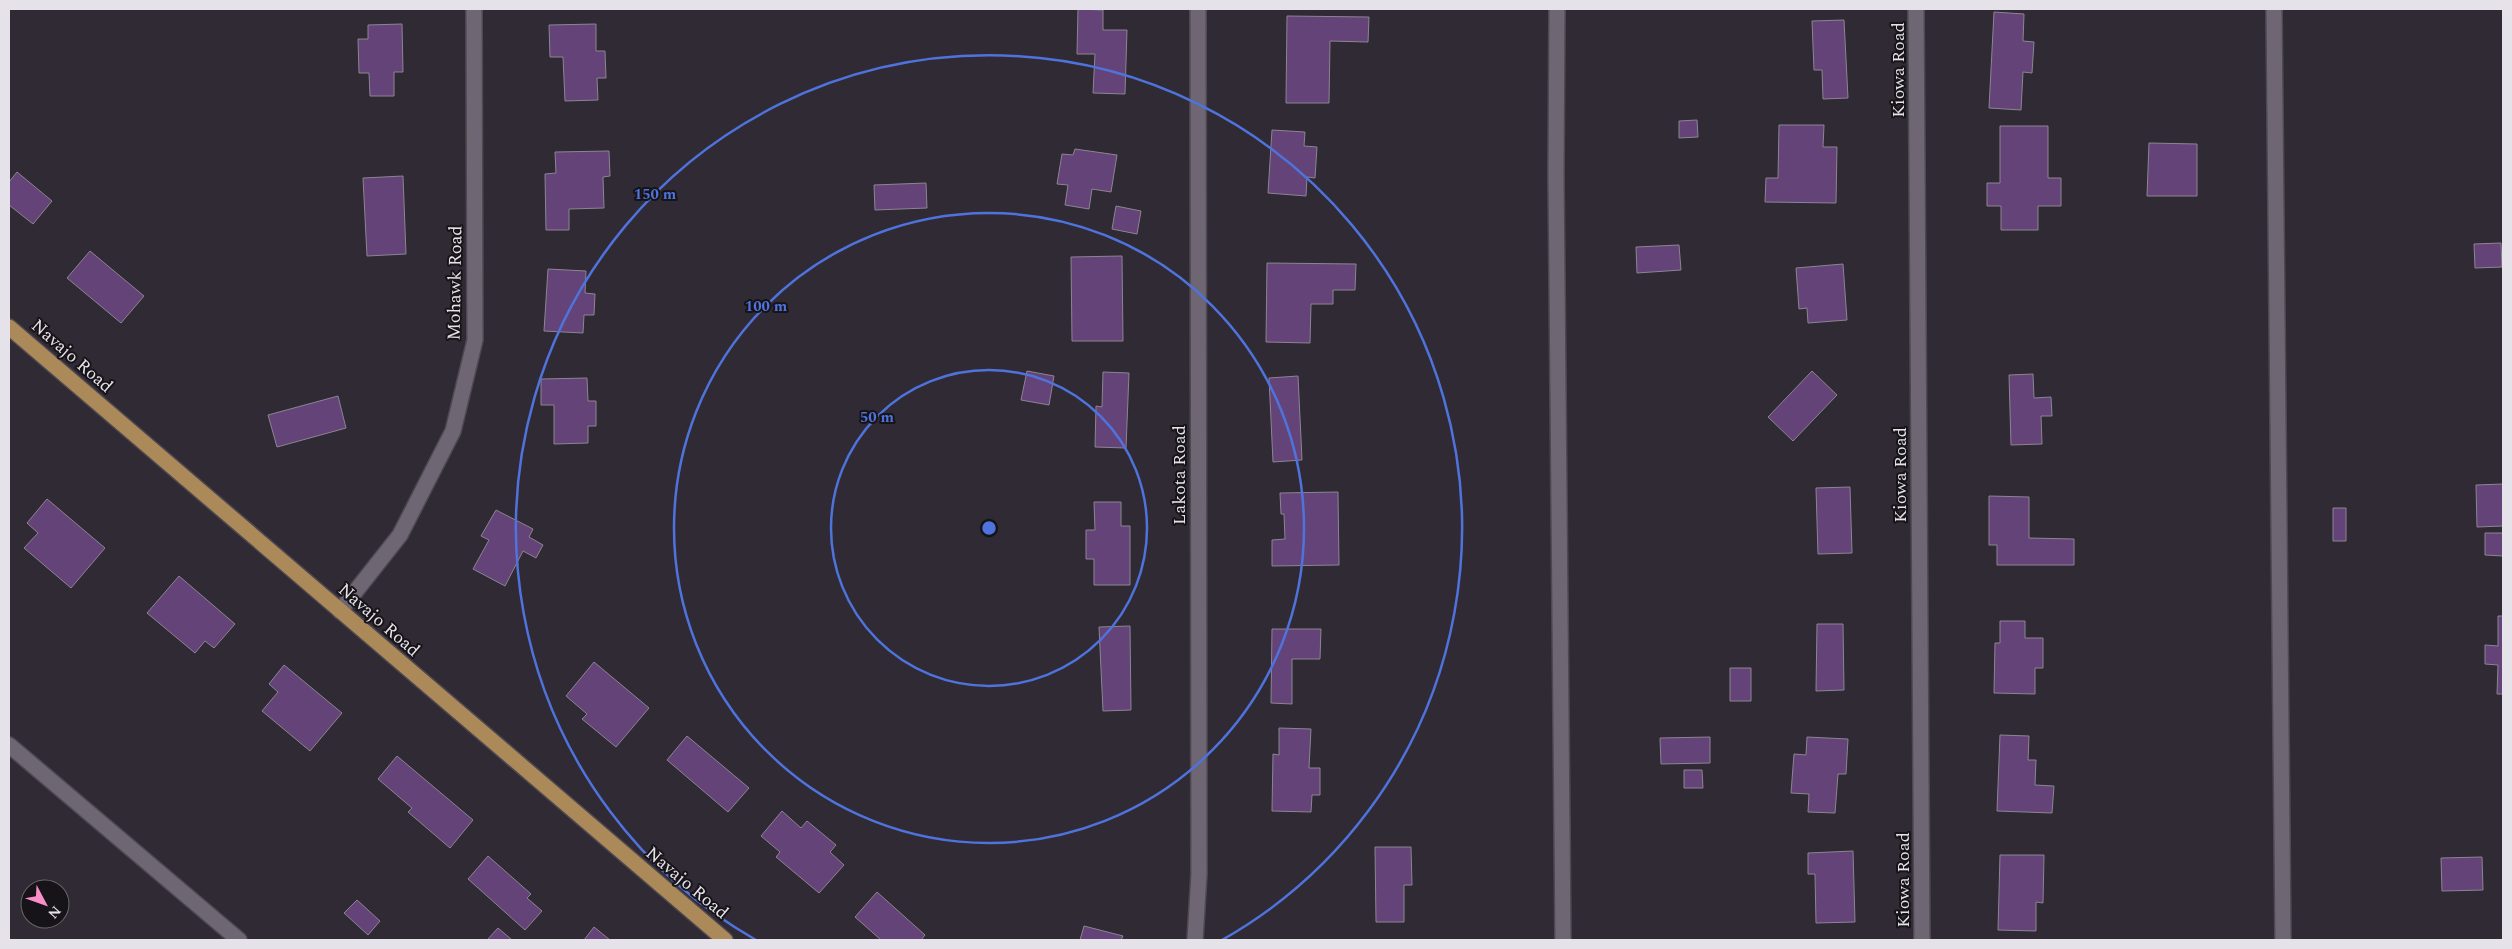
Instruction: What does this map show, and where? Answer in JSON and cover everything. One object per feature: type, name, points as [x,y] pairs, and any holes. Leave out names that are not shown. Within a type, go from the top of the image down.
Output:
[{"type":"main road","name":"Navajo Road","points":[[9,327],[725,940]]},
{"type":"street","name":"Mohawk Road","points":[[340,611],[400,535],[453,431],[475,340],[474,9]]},
{"type":"street","name":"Lakota Road","points":[[1194,940],[1199,874],[1198,9]]},
{"type":"street","points":[[1557,9],[1556,192],[1563,940]]},
{"type":"street","name":"Kiowa Road","points":[[1916,9],[1922,940]]},
{"type":"street","points":[[2274,9],[2283,940]]},
{"type":"street","points":[[9,745],[239,940]]},
{"type":"building","points":[[1078,9],[1103,10],[1103,30],[1127,30],[1125,94],[1093,93],[1095,54],[1077,54]]},
{"type":"building","points":[[1994,12],[2024,14],[2023,41],[2034,42],[2032,73],[2023,72],[2021,110],[1989,108]]},
{"type":"building","points":[[1287,16],[1369,17],[1368,42],[1330,41],[1329,103],[1286,103]]},
{"type":"building","points":[[1844,20],[1848,98],[1823,99],[1822,70],[1814,70],[1812,21]]},
{"type":"building","points":[[402,24],[403,72],[394,72],[394,96],[370,96],[369,73],[359,73],[358,39],[368,39],[368,25]]},
{"type":"building","points":[[596,24],[596,51],[605,51],[606,78],[597,78],[598,100],[565,101],[563,57],[550,57],[549,25]]},
{"type":"building","points":[[1697,120],[1698,137],[1679,138],[1679,121]]},
{"type":"building","points":[[1779,125],[1824,125],[1823,147],[1837,147],[1836,203],[1765,202],[1766,178],[1778,178]]},
{"type":"building","points":[[2000,126],[2048,126],[2048,178],[2061,178],[2061,206],[2038,206],[2038,230],[2001,230],[2001,206],[1987,206],[1987,183],[2000,183]]},
{"type":"building","points":[[1272,130],[1305,132],[1304,146],[1317,147],[1315,178],[1307,177],[1306,196],[1268,193]]},
{"type":"building","points":[[2149,143],[2197,144],[2197,196],[2147,196]]},
{"type":"building","points":[[1075,149],[1117,155],[1111,192],[1092,189],[1089,209],[1065,205],[1068,185],[1057,184],[1062,154],[1073,155]]},
{"type":"building","points":[[609,151],[610,176],[603,177],[604,208],[569,209],[569,230],[546,230],[545,174],[556,173],[555,152]]},
{"type":"building","points":[[17,172],[52,201],[33,224],[9,205],[9,182]]},
{"type":"building","points":[[403,176],[406,254],[367,256],[363,178]]},
{"type":"building","points":[[926,183],[927,208],[875,210],[874,185]]},
{"type":"building","points":[[1116,206],[1141,211],[1137,234],[1112,229]]},
{"type":"building","points":[[2501,243],[2502,267],[2475,268],[2474,244]]},
{"type":"building","points":[[1679,245],[1681,270],[1637,273],[1636,247]]},
{"type":"building","points":[[90,251],[144,296],[121,323],[67,278]]},
{"type":"building","points":[[1122,256],[1123,341],[1072,341],[1071,257]]},
{"type":"building","points":[[1267,263],[1356,264],[1355,290],[1333,290],[1333,304],[1311,304],[1310,343],[1266,342]]},
{"type":"building","points":[[1843,264],[1847,320],[1808,323],[1807,308],[1799,309],[1796,268]]},
{"type":"building","points":[[548,269],[586,271],[585,293],[595,294],[594,315],[584,315],[583,333],[544,331]]},
{"type":"building","points":[[1027,371],[1054,376],[1049,405],[1021,400]]},
{"type":"building","points":[[1812,371],[1837,395],[1793,441],[1768,417]]},
{"type":"building","points":[[1103,372],[1129,373],[1126,448],[1095,447],[1096,406],[1102,407]]},
{"type":"building","points":[[2033,374],[2034,398],[2051,397],[2052,416],[2041,416],[2042,444],[2011,445],[2009,375]]},
{"type":"building","points":[[1298,376],[1302,460],[1273,462],[1269,378]]},
{"type":"building","points":[[587,378],[588,401],[596,401],[596,426],[588,426],[588,443],[554,444],[554,405],[541,405],[541,379]]},
{"type":"building","points":[[338,396],[346,428],[277,447],[268,415]]},
{"type":"building","points":[[2503,484],[2503,526],[2477,527],[2476,485]]},
{"type":"building","points":[[1850,487],[1852,553],[1818,554],[1816,488]]},
{"type":"building","points":[[1338,492],[1339,565],[1272,566],[1272,540],[1285,539],[1284,514],[1281,514],[1280,493]]},
{"type":"building","points":[[1989,496],[2029,497],[2029,538],[2074,539],[2074,565],[1997,565],[1997,545],[1989,545]]},
{"type":"building","points":[[47,499],[105,548],[71,588],[24,548],[38,533],[27,523]]},
{"type":"building","points":[[1094,502],[1121,502],[1121,526],[1130,526],[1130,585],[1094,585],[1094,559],[1086,559],[1086,530],[1095,530]]},
{"type":"building","points":[[2333,508],[2346,508],[2346,541],[2333,541]]},
{"type":"building","points":[[496,510],[533,529],[529,537],[543,545],[536,558],[523,551],[505,586],[473,569],[489,540],[481,536]]},
{"type":"building","points":[[2485,533],[2503,533],[2503,556],[2485,555]]},
{"type":"building","points":[[179,576],[235,624],[214,648],[205,641],[195,653],[147,613]]},
{"type":"building","points":[[2498,616],[2503,616],[2503,694],[2497,694],[2498,665],[2485,664],[2485,645],[2498,646]]},
{"type":"building","points":[[2000,621],[2025,621],[2025,638],[2043,638],[2043,668],[2035,668],[2035,694],[1994,693],[1995,643],[2000,643]]},
{"type":"building","points":[[1817,624],[1843,624],[1844,690],[1816,691]]},
{"type":"building","points":[[1130,626],[1131,710],[1103,711],[1099,627]]},
{"type":"building","points":[[1272,629],[1321,629],[1320,659],[1292,659],[1292,704],[1271,703]]},
{"type":"building","points":[[594,662],[649,708],[616,747],[582,719],[587,714],[566,696]]},
{"type":"building","points":[[284,665],[342,713],[310,751],[262,711],[278,692],[269,684]]},
{"type":"building","points":[[1730,668],[1751,668],[1751,701],[1730,701]]},
{"type":"building","points":[[1279,728],[1311,729],[1309,768],[1320,768],[1320,795],[1312,795],[1311,812],[1272,811],[1273,754],[1279,755]]},
{"type":"building","points":[[2000,735],[2029,736],[2028,760],[2036,760],[2035,785],[2054,786],[2052,813],[1997,811]]},
{"type":"building","points":[[687,736],[749,788],[728,812],[667,760]]},
{"type":"building","points":[[1710,737],[1710,763],[1661,764],[1660,738]]},
{"type":"building","points":[[1807,737],[1848,739],[1846,774],[1838,774],[1835,813],[1808,812],[1809,794],[1791,793],[1794,754],[1806,755]]},
{"type":"building","points":[[397,756],[473,820],[450,848],[408,812],[412,808],[378,779]]},
{"type":"building","points":[[1684,770],[1702,770],[1703,788],[1684,788]]},
{"type":"building","points":[[782,811],[801,828],[807,821],[836,845],[830,852],[844,865],[819,893],[776,857],[780,852],[761,836]]},
{"type":"building","points":[[1375,847],[1411,847],[1412,885],[1404,885],[1404,922],[1376,922]]},
{"type":"building","points":[[1853,851],[1855,922],[1816,923],[1815,874],[1808,874],[1808,853]]},
{"type":"building","points":[[2000,855],[2044,855],[2043,903],[2036,902],[2036,931],[1998,930]]},
{"type":"building","points":[[488,856],[531,894],[527,898],[542,911],[525,930],[468,879]]},
{"type":"building","points":[[2482,857],[2483,890],[2442,891],[2441,858]]},
{"type":"building","points":[[877,892],[925,935],[921,940],[881,940],[855,917]]},
{"type":"building","points":[[357,900],[380,921],[368,935],[344,913]]},
{"type":"building","points":[[1084,926],[1123,936],[1121,940],[1080,940]]},
{"type":"building","points":[[594,927],[610,940],[584,940]]},
{"type":"building","points":[[498,928],[512,940],[487,940]]}]
